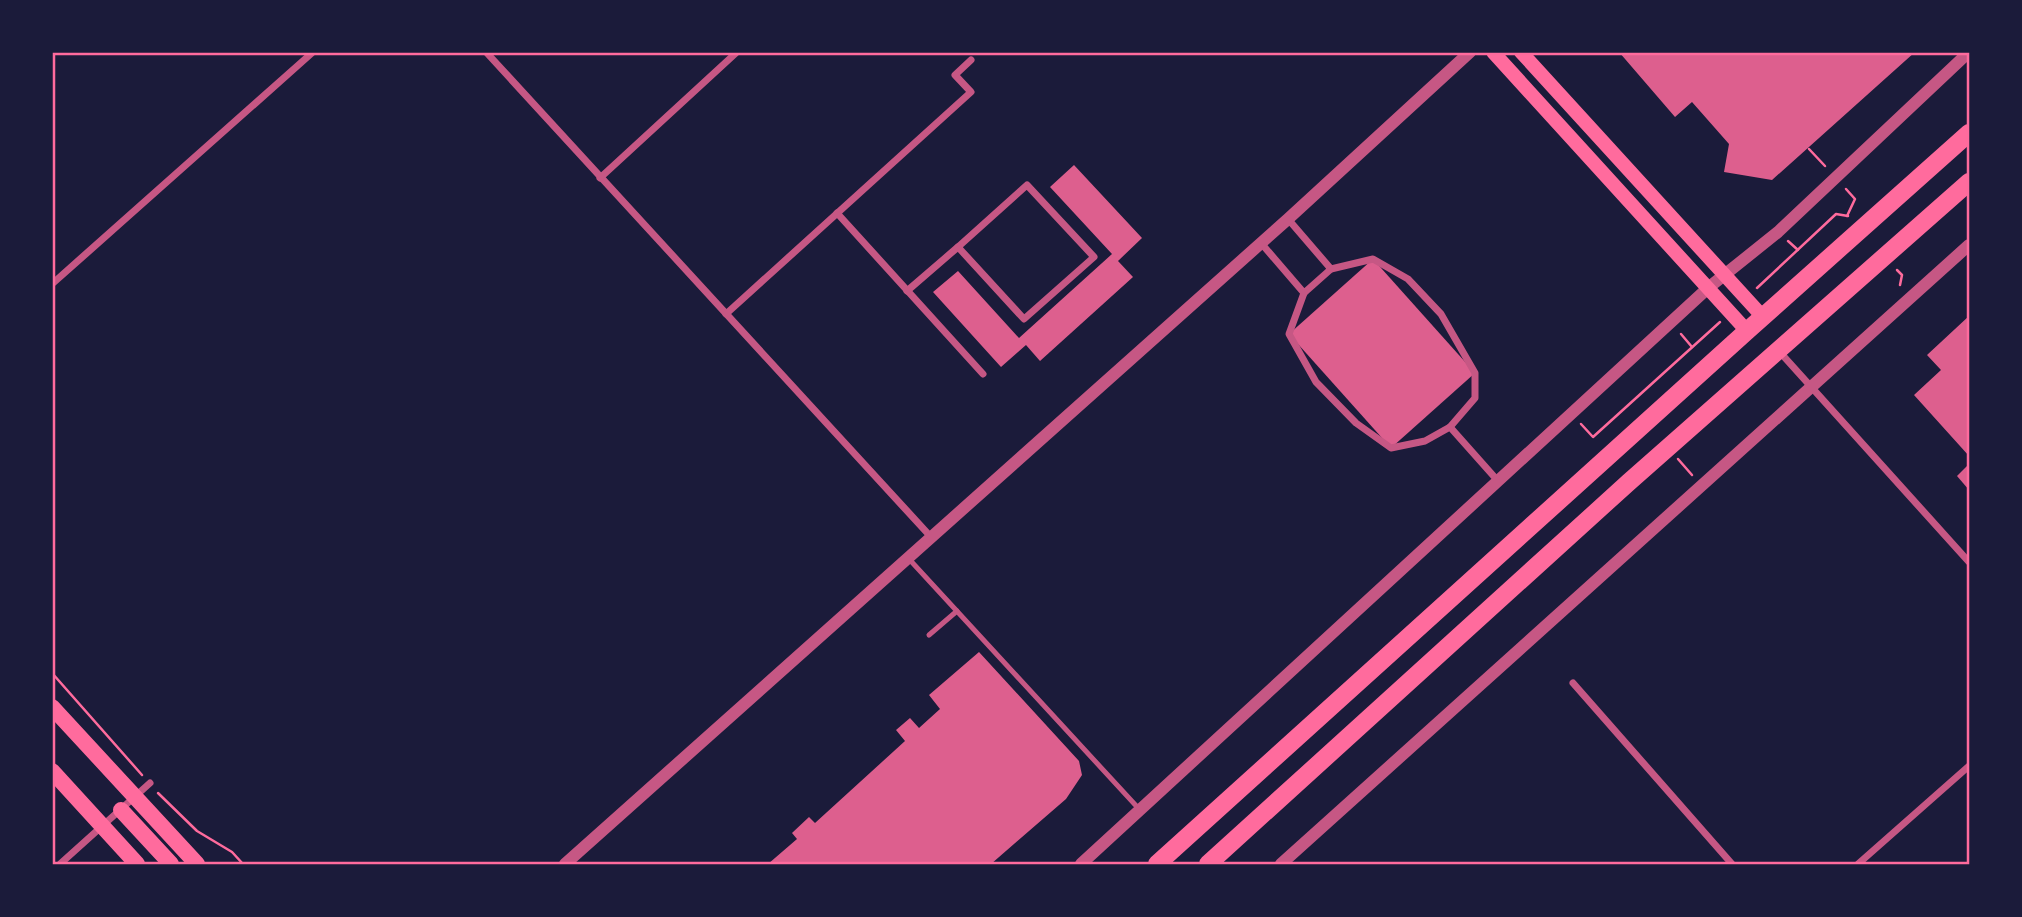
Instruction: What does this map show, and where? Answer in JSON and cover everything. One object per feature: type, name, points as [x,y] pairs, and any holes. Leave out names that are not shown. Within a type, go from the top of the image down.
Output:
[{"type":"highway","points":[[1157,864],[1969,133]]},
{"type":"highway","points":[[1208,864],[1777,349],[1969,182]]},
{"type":"main road","points":[[1493,52],[1747,331]]},
{"type":"main road","points":[[1521,52],[1763,317]]},
{"type":"main road","points":[[52,707],[197,864]]},
{"type":"main road","points":[[52,771],[136,864]]},
{"type":"main road","points":[[121,810],[171,864]]},
{"type":"street","points":[[52,284],[313,52]]},
{"type":"street","points":[[486,52],[931,537]]},
{"type":"street","points":[[600,178],[737,52]]},
{"type":"street","points":[[565,864],[1288,219],[1470,52]]},
{"type":"street","points":[[1081,864],[1709,288],[1778,232],[1969,52]]},
{"type":"street","points":[[726,314],[971,92],[956,75],[971,60]]},
{"type":"street","points":[[907,291],[1027,185],[1094,257],[1024,319],[958,247]]},
{"type":"street","points":[[837,213],[983,374]]},
{"type":"street","points":[[1288,219],[1331,269]]},
{"type":"street","points":[[1261,243],[1304,293]]},
{"type":"street","points":[[1281,864],[1969,245]]},
{"type":"street","points":[[1373,259],[1408,279],[1441,314],[1475,373],[1475,398],[1450,427],[1425,441],[1391,448],[1356,423],[1315,382],[1289,334],[1304,293],[1331,269],[1373,259]]},
{"type":"street","points":[[1777,349],[1969,562]]},
{"type":"street","points":[[1450,427],[1499,482]]},
{"type":"street","points":[[1573,683],[1732,864]]},
{"type":"street","points":[[1858,864],[1969,766]]},
{"type":"street","points":[[60,864],[150,783]]},
{"type":"lane","points":[[907,557],[1141,811]]},
{"type":"lane","points":[[929,635],[957,611]]},
{"type":"path","points":[[1745,298],[1836,214]]},
{"type":"path","points":[[1572,414],[1593,437],[1731,312]]},
{"type":"path","points":[[1671,323],[1692,348]]},
{"type":"building","points":[[1619,52],[1915,52],[1772,180],[1724,172],[1729,144],[1692,102],[1675,117]]},
{"type":"building","points":[[1074,165],[1142,238],[1118,261],[1133,277],[1040,361],[1026,345],[1001,367],[933,292],[958,271],[1019,338],[1112,254],[1050,187]]},
{"type":"building","points":[[1373,259],[1475,373],[1391,448],[1289,334]]},
{"type":"building","points":[[1969,316],[1969,456],[1914,395],[1941,370],[1927,355]]},
{"type":"building","points":[[1969,464],[1969,490],[1957,476]]},
{"type":"building","points":[[979,652],[1079,761],[1082,775],[1066,799],[991,864],[768,864],[797,839],[792,833],[809,817],[815,823],[905,741],[896,730],[910,718],[919,728],[940,709],[929,695]]}]
